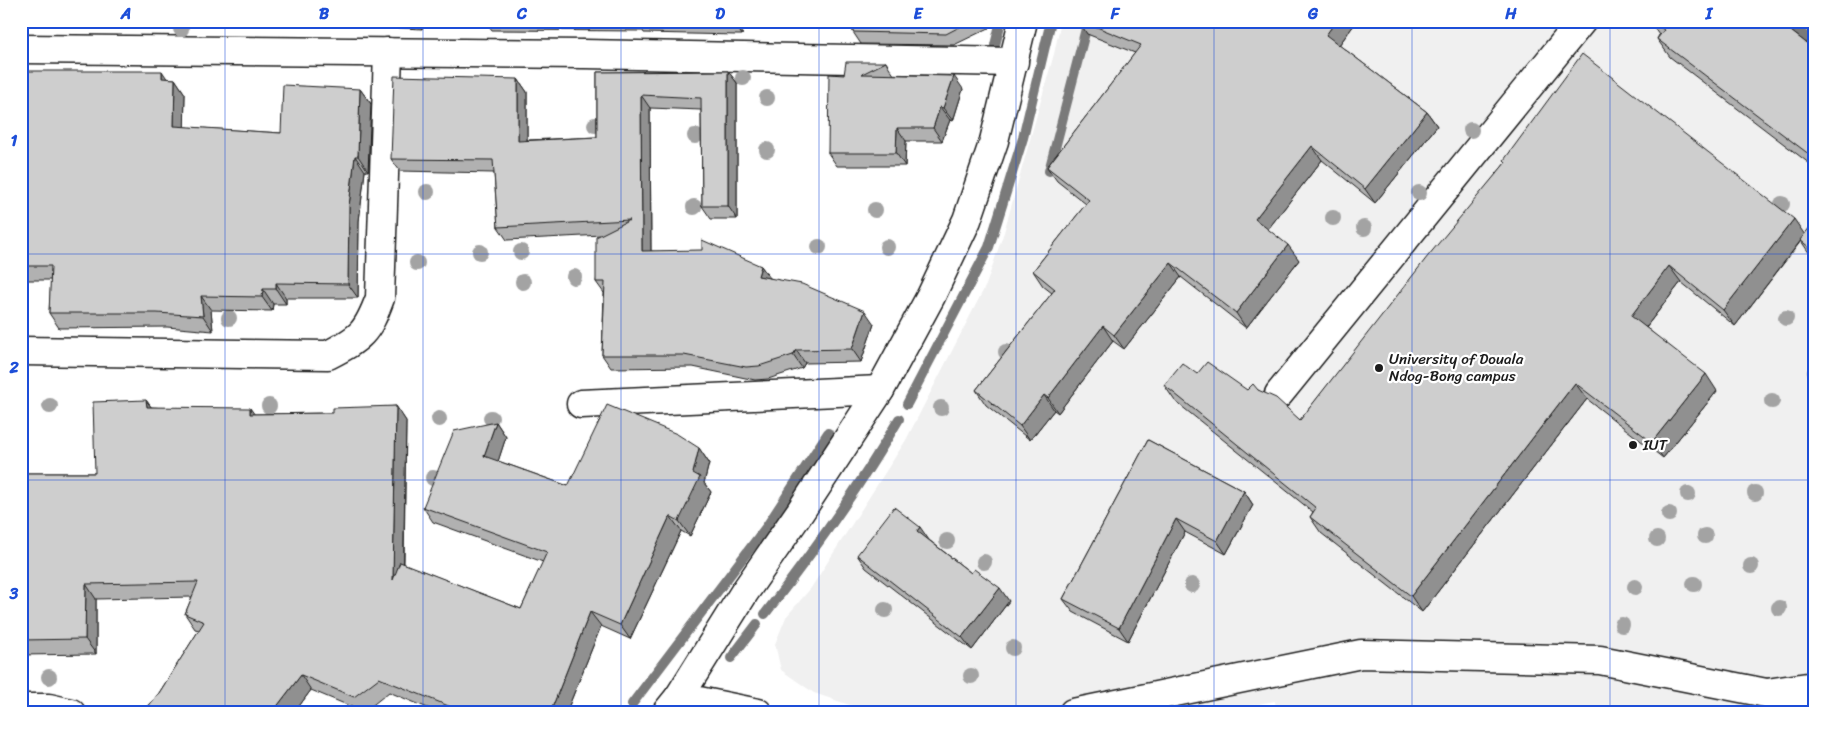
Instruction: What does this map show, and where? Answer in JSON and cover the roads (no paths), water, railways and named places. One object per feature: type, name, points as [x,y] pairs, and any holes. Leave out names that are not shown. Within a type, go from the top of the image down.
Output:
[{"type":"street","points":[[758,713],[673,705],[744,593],[880,390],[931,296],[967,220],[994,141],[1014,62],[1022,21]]},
{"type":"street","points":[[1279,394],[1582,21]]},
{"type":"street","points":[[21,49],[388,52],[1014,62]]},
{"type":"street","points":[[21,351],[328,354],[354,342],[370,325],[380,298],[388,52]]},
{"type":"street","points":[[581,404],[880,390]]},
{"type":"street","points":[[1073,713],[1361,654],[1600,660],[1766,693],[1814,711]]},
{"type":"street","points":[[1766,693],[1814,686]]},
{"type":"street","points":[[21,708],[49,708],[71,713]]},
{"type":"waterway","points":[[995,45],[1001,21]]},
{"type":"waterway","points":[[907,404],[989,247],[1023,138],[1051,21]]},
{"type":"waterway","points":[[1058,160],[1049,171],[1088,21]]},
{"type":"waterway","points":[[1785,21],[1814,43]]},
{"type":"waterway","points":[[765,614],[835,519],[899,419]]},
{"type":"waterway","points":[[632,704],[767,526],[828,433]]},
{"type":"waterway","points":[[731,658],[757,624]]},
{"type":"place","name":"University of Douala Ndog-Bong campus","points":[[1379,368]]},
{"type":"place","name":"IUT","points":[[1633,445]]}]
